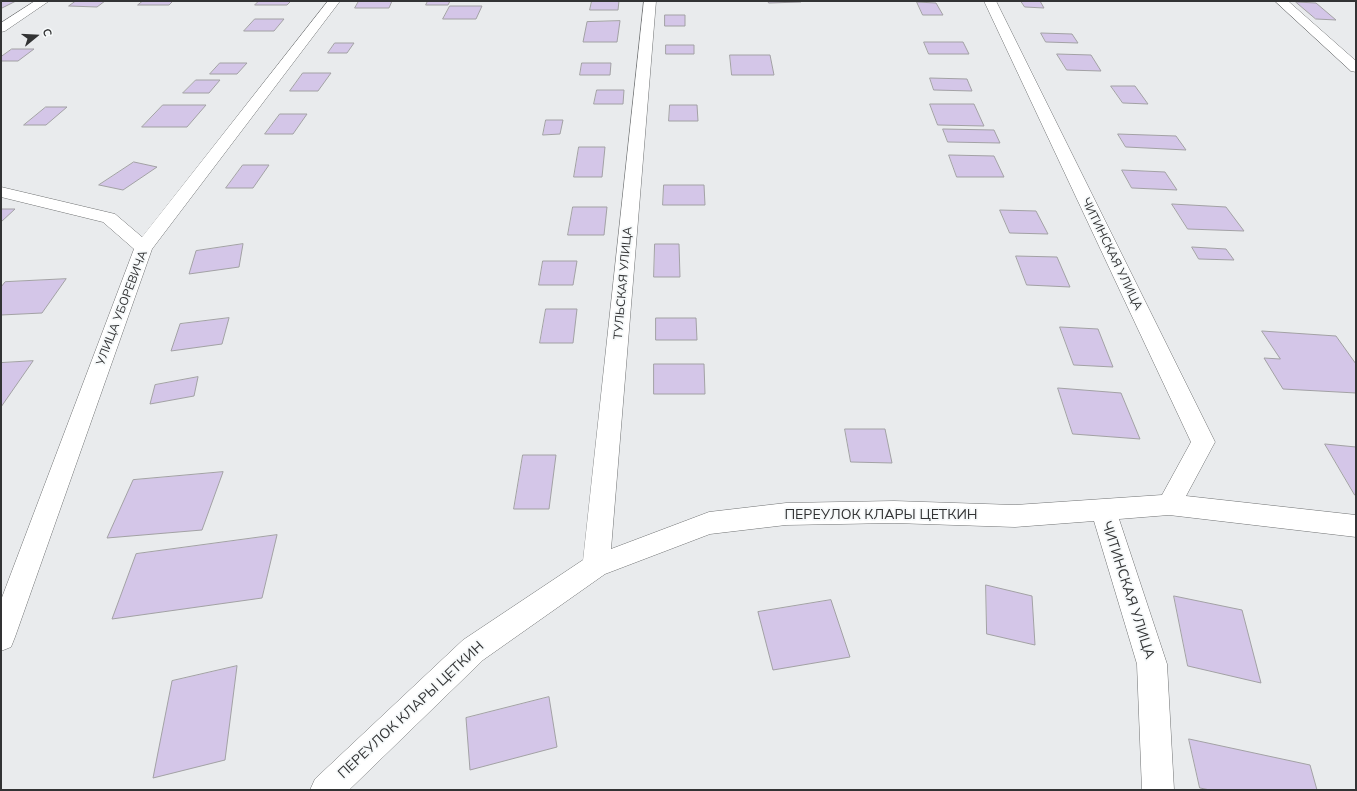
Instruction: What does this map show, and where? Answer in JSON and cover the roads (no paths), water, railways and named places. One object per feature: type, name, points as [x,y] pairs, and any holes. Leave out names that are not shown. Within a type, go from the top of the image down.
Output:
[{"type":"street","points":[[1,28],[43,1]]},
{"type":"street","name":"УЛИЦА УБОРЕВИЧА","points":[[3,624],[143,248],[334,1]]},
{"type":"street","name":"ТУЛЬСКАЯ УЛИЦА","points":[[596,566],[650,1]]},
{"type":"street","name":"ЧИТИНСКАЯ УЛИЦА","points":[[990,1],[1203,442],[1169,505]]},
{"type":"street","points":[[1281,1],[1356,68]]},
{"type":"street","points":[[1,192],[109,218],[143,248]]},
{"type":"street","name":"ПЕРЕУЛОК КЛАРЫ ЦЕТКИН","points":[[326,790],[473,650],[596,566],[709,523],[786,514],[894,512],[1015,516],[1169,505],[1356,526]]},
{"type":"street","name":"ЧИТИНСКАЯ УЛИЦА","points":[[1103,510],[1152,664],[1158,790]]}]
